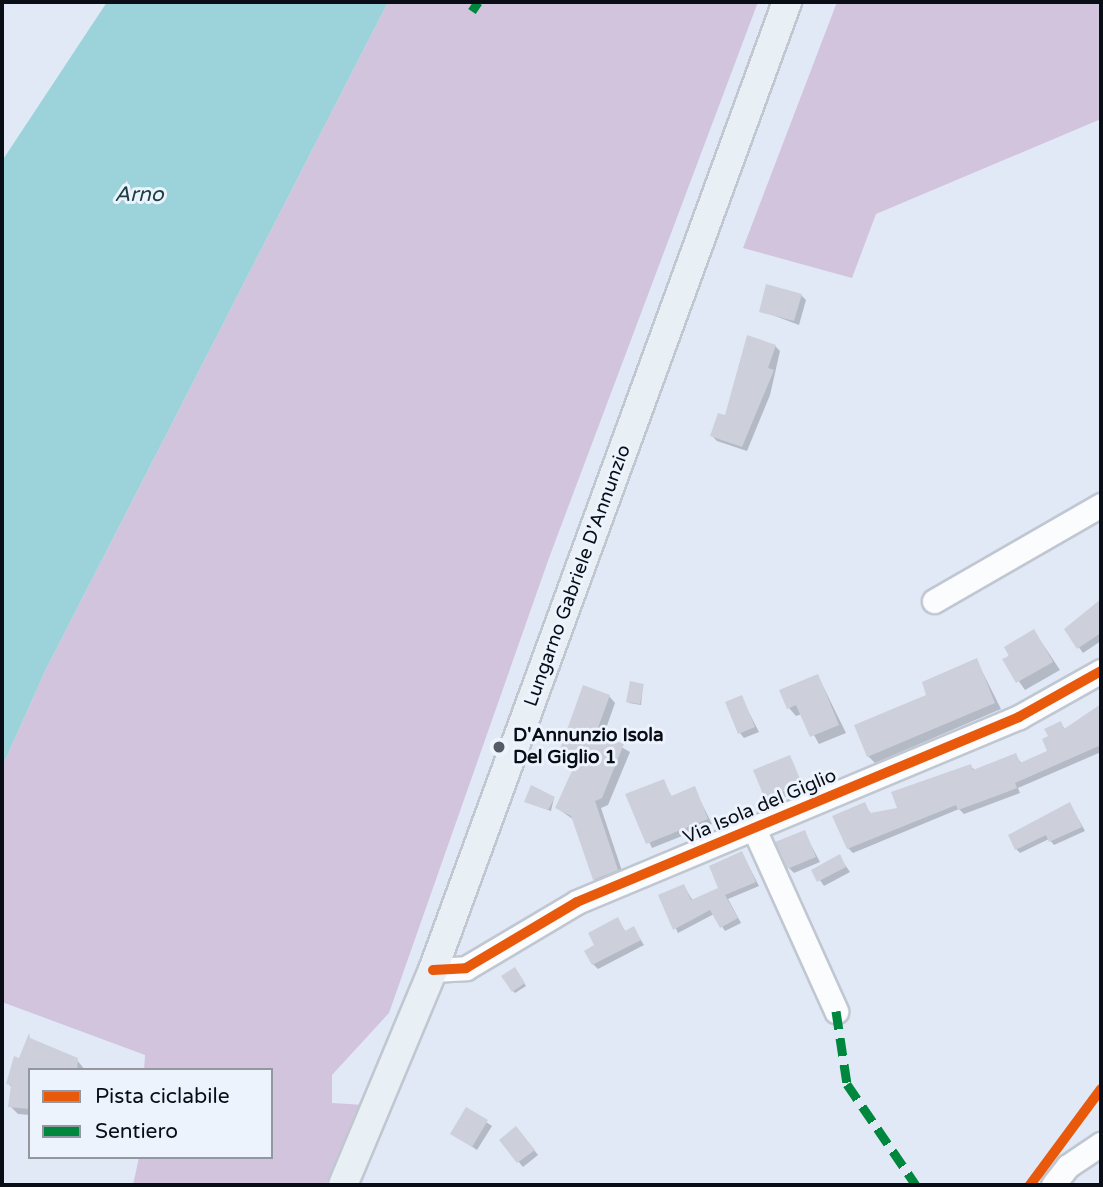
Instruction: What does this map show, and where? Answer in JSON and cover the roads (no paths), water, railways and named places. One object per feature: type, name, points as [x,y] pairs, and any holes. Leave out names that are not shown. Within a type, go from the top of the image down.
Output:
[{"type":"main road","name":"Lungarno Gabriele D'Annunzio","points":[[343,1185],[433,970],[787,2]]},
{"type":"street","points":[[934,601],[1101,505]]},
{"type":"street","name":"Via Isola del Giglio","points":[[433,970],[466,968],[577,902],[1019,717],[1101,671]]},
{"type":"street","points":[[754,829],[836,1011]]},
{"type":"street","points":[[1054,1185],[1068,1166],[1101,1144]]},
{"type":"water","name":"Arno","points":[[107,2],[388,2],[46,669],[2,767],[2,161]]},
{"type":"place","name":"D'Annunzio Isola Del Giglio 1","points":[[499,747]]}]
